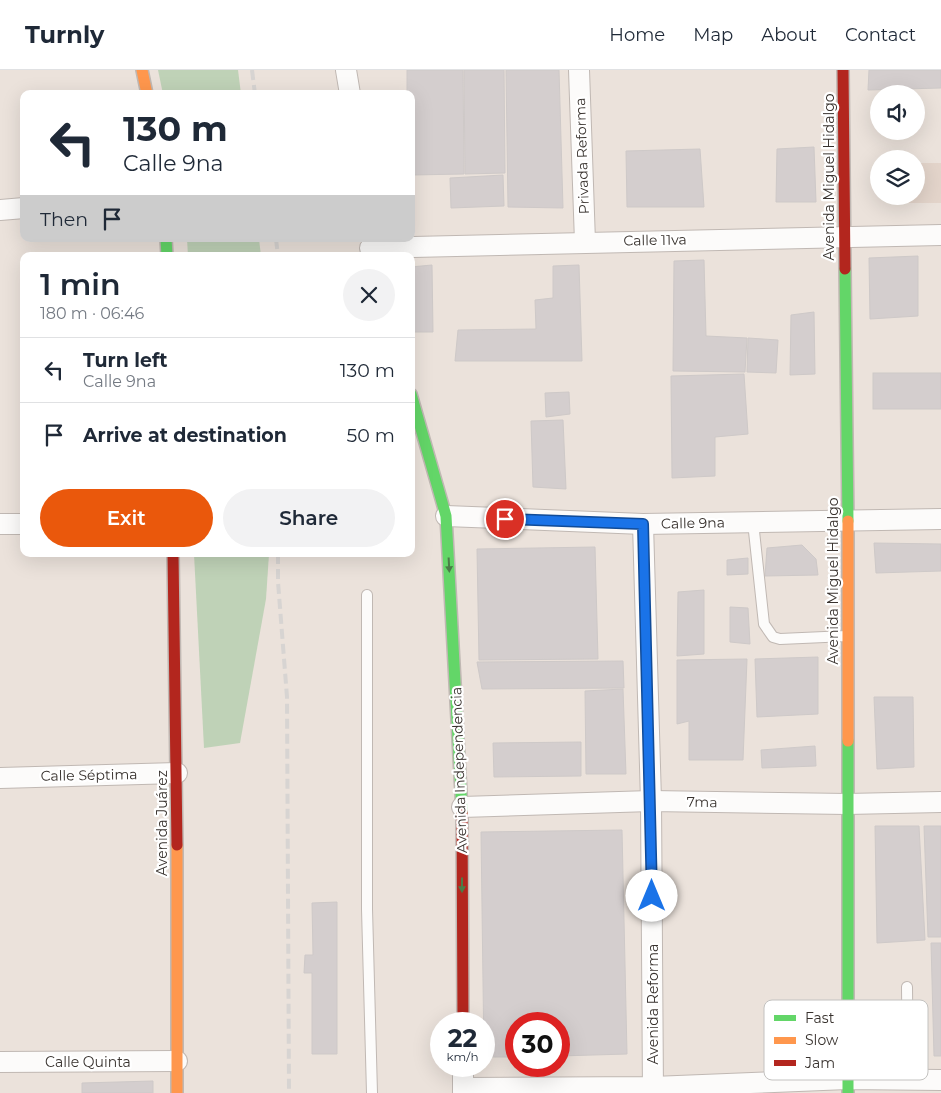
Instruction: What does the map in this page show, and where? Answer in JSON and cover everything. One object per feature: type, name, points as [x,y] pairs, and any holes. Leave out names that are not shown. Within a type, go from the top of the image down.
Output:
[{"type":"street","points":[[142,70],[146,90]]},
{"type":"street","points":[[346,70],[349,90]]},
{"type":"street","name":"Privada Reforma","points":[[579,70],[585,242]]},
{"type":"street","name":"Avenida Miguel Hidalgo","points":[[843,70],[848,521],[847,1000]]},
{"type":"street","points":[[0,210],[20,208]]},
{"type":"street","name":"Calle 11va","points":[[370,248],[941,235]]},
{"type":"street","name":"Avenida Independencia","points":[[415,408],[446,516],[462,807],[463,1012]]},
{"type":"street","name":"Calle 9na","points":[[446,516],[643,524],[941,519]]},
{"type":"street","points":[[0,524],[20,524]]},
{"type":"street","name":"Avenida Reforma","points":[[643,524],[651,801],[653,1090]]},
{"type":"street","name":"Avenida Juárez","points":[[173,557],[177,773],[177,1093]]},
{"type":"street","name":"Calle Séptima","points":[[0,778],[177,773]]},
{"type":"street","name":"7ma","points":[[462,807],[651,801],[847,804],[941,802]]},
{"type":"street","name":"Calle Quinta","points":[[0,1062],[176,1061]]},
{"type":"street","points":[[463,1077],[463,1091],[847,1086],[908,1080],[941,1080]]},
{"type":"lane","points":[[753,522],[764,624],[773,637],[780,639],[848,636]]},
{"type":"lane","points":[[366,595],[367,909],[372,1093]]},
{"type":"lane","points":[[907,987],[907,1000]]},
{"type":"shaded area","points":[[925,163],[941,163],[941,203],[925,203]]},
{"type":"green space","points":[[158,70],[238,70],[240,90],[162,90]]},
{"type":"green space","points":[[187,242],[259,242],[261,252],[188,252]]},
{"type":"green space","points":[[194,557],[269,557],[266,599],[240,743],[204,748]]},
{"type":"building","points":[[407,70],[463,70],[464,174],[415,175],[415,90],[407,90]]},
{"type":"building","points":[[464,70],[504,70],[505,173],[465,174]]},
{"type":"building","points":[[506,70],[559,70],[563,208],[508,207]]},
{"type":"building","points":[[869,70],[941,70],[941,88],[925,88],[925,85],[870,85],[870,90],[868,90]]},
{"type":"building","points":[[814,147],[816,202],[776,202],[777,149]]},
{"type":"building","points":[[700,149],[704,207],[627,207],[626,151]]},
{"type":"building","points":[[503,175],[504,206],[451,208],[450,178]]},
{"type":"building","points":[[918,256],[918,316],[870,319],[869,258]]},
{"type":"building","points":[[704,260],[706,336],[747,338],[745,372],[673,371],[674,261]]},
{"type":"building","points":[[432,265],[433,332],[415,332],[415,267]]},
{"type":"building","points":[[579,265],[582,361],[455,361],[458,330],[536,329],[535,300],[553,298],[553,266]]},
{"type":"building","points":[[814,312],[815,374],[790,375],[791,315]]},
{"type":"building","points":[[748,338],[778,340],[776,373],[747,372]]},
{"type":"building","points":[[873,373],[941,373],[941,409],[873,409]]},
{"type":"building","points":[[744,374],[748,434],[715,437],[715,476],[672,478],[671,376]]},
{"type":"building","points":[[569,392],[570,414],[546,417],[545,393]]},
{"type":"building","points":[[563,420],[566,489],[533,487],[531,421]]},
{"type":"building","points":[[874,543],[941,544],[941,571],[876,573]]},
{"type":"building","points":[[802,545],[816,559],[818,575],[765,576],[767,548]]},
{"type":"building","points":[[595,547],[598,659],[479,660],[477,549]]},
{"type":"building","points":[[748,558],[748,574],[727,575],[727,560]]},
{"type":"building","points":[[704,590],[704,654],[677,656],[678,592]]},
{"type":"building","points":[[730,607],[748,608],[750,644],[730,642]]},
{"type":"building","points":[[818,657],[818,714],[757,717],[755,659]]},
{"type":"building","points":[[747,659],[743,760],[689,760],[689,721],[677,724],[677,660]]},
{"type":"building","points":[[623,661],[624,688],[482,689],[477,662]]},
{"type":"building","points":[[623,689],[626,774],[586,774],[585,691]]},
{"type":"building","points":[[874,697],[913,697],[914,767],[877,769]]},
{"type":"building","points":[[581,742],[581,776],[494,777],[493,743]]},
{"type":"building","points":[[815,746],[816,766],[762,768],[761,750]]},
{"type":"building","points":[[875,826],[919,826],[925,940],[877,943]]},
{"type":"building","points":[[924,826],[941,826],[941,937],[928,937]]},
{"type":"building","points":[[622,830],[627,1054],[570,1056],[570,1012],[505,1012],[505,1057],[495,1057],[495,1012],[483,1012],[481,832]]},
{"type":"building","points":[[337,902],[337,1054],[312,1054],[312,973],[304,973],[305,955],[313,955],[312,903]]},
{"type":"building","points":[[931,943],[941,943],[941,1056],[934,1056]]},
{"type":"building","points":[[153,1081],[153,1093],[82,1093],[82,1083]]},
{"type":"railway","points":[[252,70],[254,90]]},
{"type":"railway","points":[[276,242],[278,252]]},
{"type":"railway","points":[[278,557],[278,582],[287,697],[289,1093]]},
{"type":"traffic: fast","points":[[166,242],[167,252]]},
{"type":"traffic: fast","points":[[845,269],[848,521]]},
{"type":"traffic: fast","points":[[415,408],[446,516],[462,812]]},
{"type":"traffic: fast","points":[[848,741],[848,1000]]},
{"type":"traffic: fast","points":[[848,1080],[848,1093]]},
{"type":"traffic: slow","points":[[142,70],[146,90]]},
{"type":"traffic: slow","points":[[848,521],[848,741]]},
{"type":"traffic: slow","points":[[177,845],[177,1093]]},
{"type":"traffic: jam","points":[[843,70],[845,269]]},
{"type":"traffic: jam","points":[[173,557],[177,845]]},
{"type":"traffic: jam","points":[[462,812],[463,1012]]},
{"type":"route","points":[[505,519],[643,524],[652,896]]}]
